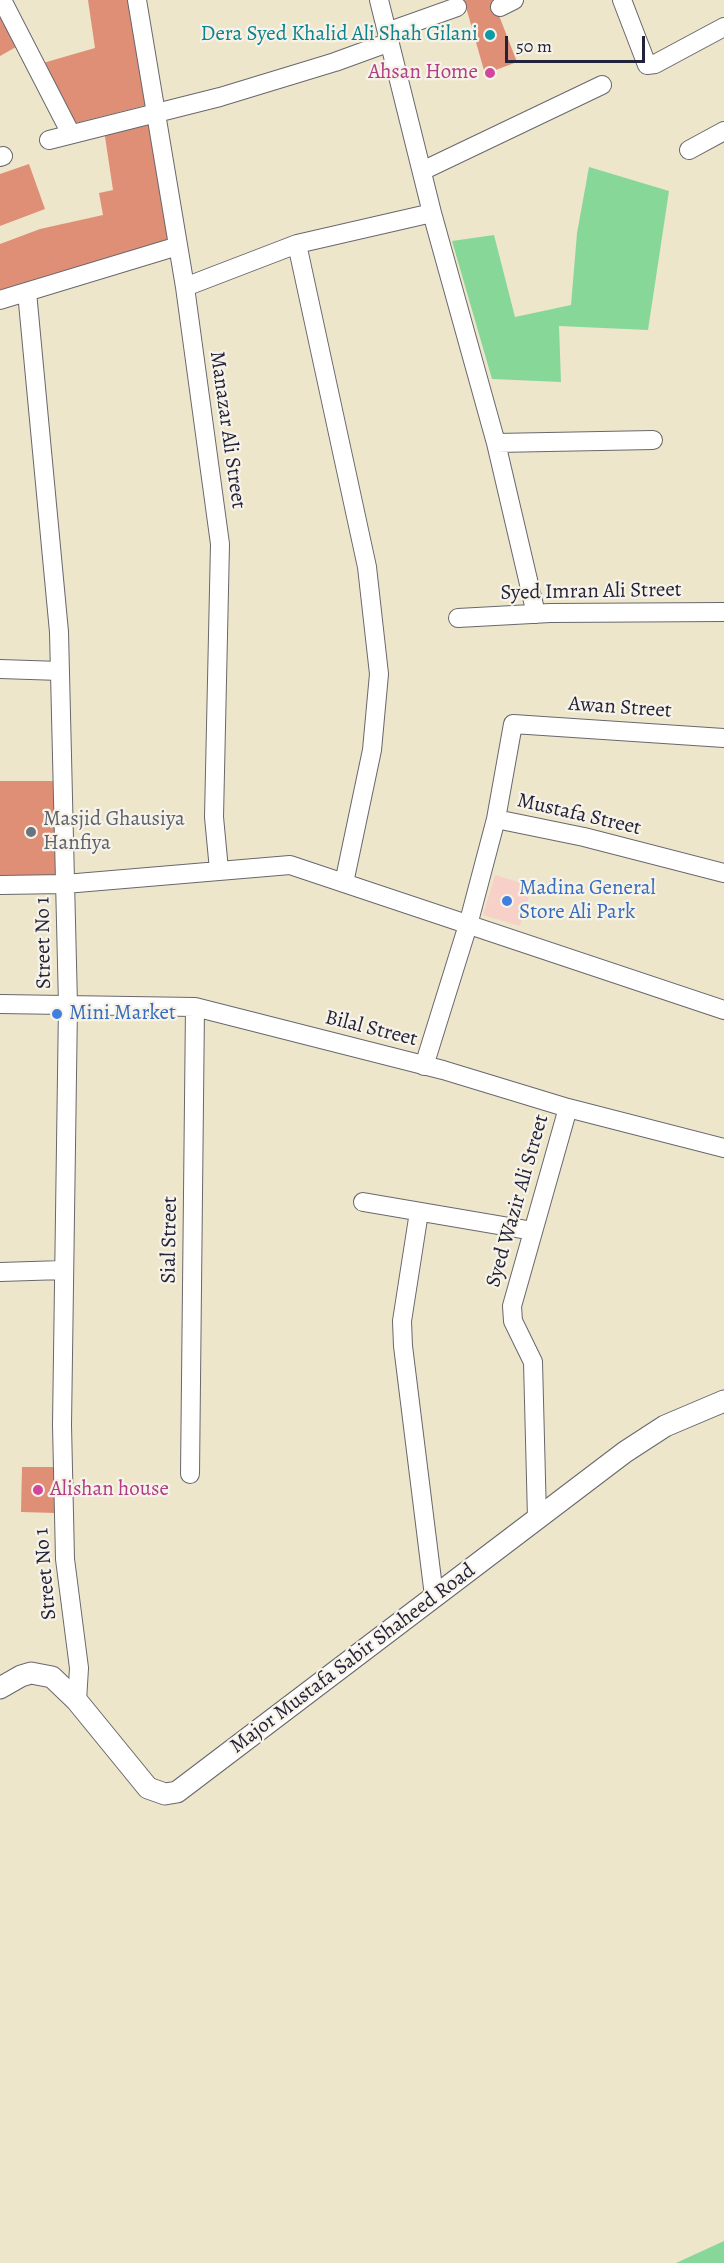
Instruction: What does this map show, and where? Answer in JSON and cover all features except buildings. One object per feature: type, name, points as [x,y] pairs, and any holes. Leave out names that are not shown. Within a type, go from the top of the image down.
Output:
[{"type":"street","points":[[2,0],[71,134]]},
{"type":"street","name":"Manazar Ali Street","points":[[137,0],[185,287],[219,544],[214,817],[219,870]]},
{"type":"street","points":[[379,0],[432,213],[496,443],[536,614]]},
{"type":"street","points":[[622,0],[647,65],[655,64],[724,27]]},
{"type":"street","points":[[49,140],[156,114],[335,62],[456,7]]},
{"type":"street","points":[[422,171],[602,85]]},
{"type":"street","points":[[689,150],[724,131]]},
{"type":"street","points":[[185,287],[297,244],[432,213]]},
{"type":"street","points":[[297,244],[367,567],[379,674],[372,750],[344,883]]},
{"type":"street","points":[[0,300],[178,246]]},
{"type":"street","name":"Street No 1","points":[[27,292],[59,632],[68,1005],[63,1270],[65,1559],[79,1668],[76,1701]]},
{"type":"street","points":[[496,443],[653,440]]},
{"type":"street","name":"Syed Imran Ali Street","points":[[458,618],[536,614],[724,612]]},
{"type":"street","points":[[0,669],[60,670]]},
{"type":"street","name":"Awan Street","points":[[496,819],[513,724],[724,738]]},
{"type":"street","name":"Mustafa Street","points":[[424,1066],[468,925],[496,819],[584,837],[724,873]]},
{"type":"street","points":[[0,885],[65,884],[290,865],[724,1010]]},
{"type":"street","name":"Bilal Street","points":[[0,1004],[195,1007],[424,1066],[568,1108],[724,1148]]},
{"type":"street","name":"Sial Street","points":[[190,1474],[195,1007]]},
{"type":"street","name":"Syed Wazir Ali Street","points":[[537,1518],[533,1362],[513,1321],[512,1306],[568,1108]]},
{"type":"street","points":[[363,1202],[533,1231]]},
{"type":"street","points":[[419,1212],[402,1322],[434,1596]]},
{"type":"street","points":[[0,1272],[63,1270]]},
{"type":"street","name":"Major Mustafa Sabir Shaheed Road","points":[[0,1688],[21,1676],[43,1674],[61,1684],[148,1788],[165,1794],[177,1792],[625,1452],[665,1426],[724,1401]]},
{"type":"shaded area","name":"Madina General Store Ali Park","points":[[495,875],[532,886],[520,926],[483,915]]},
{"type":"green space","points":[[589,167],[669,191],[648,330],[559,326],[561,382],[492,379],[452,241],[494,235],[515,317],[571,305],[577,233]]},
{"type":"green space","points":[[724,2241],[724,2263],[676,2263]]},
{"type":"place","name":"Dera Syed Khalid Ali Shah Gilani","points":[[490,35]]},
{"type":"place","name":"Ahsan Home","points":[[490,73]]},
{"type":"place","name":"Masjid Ghausiya Hanfiya","points":[[31,832]]},
{"type":"place","name":"Madina General Store Ali Park","points":[[507,901]]},
{"type":"place","name":"Mini Market","points":[[57,1014]]},
{"type":"place","name":"Alishan house","points":[[38,1490]]}]
